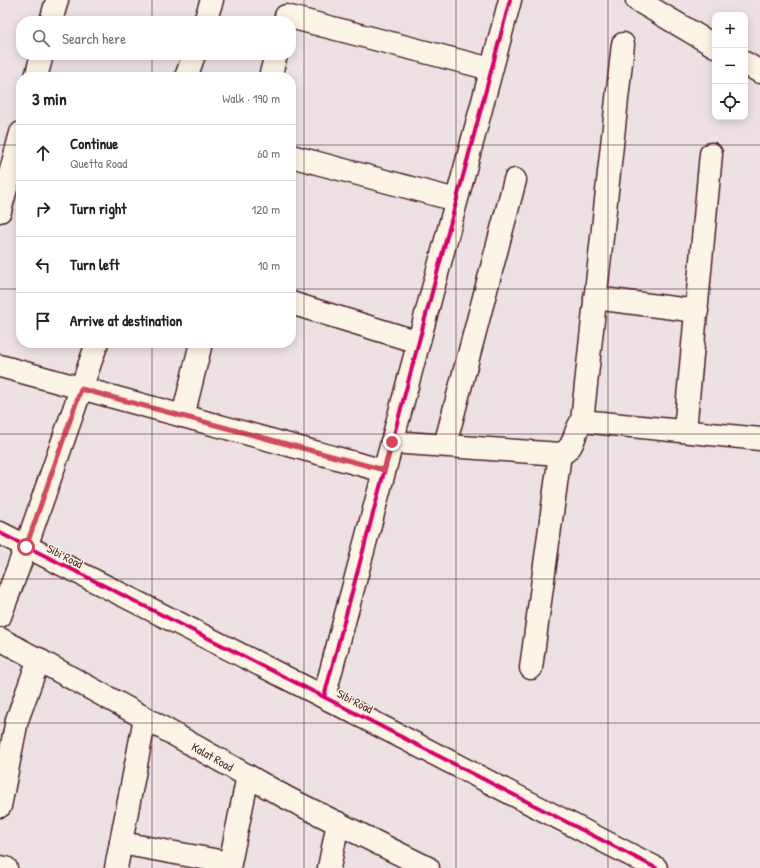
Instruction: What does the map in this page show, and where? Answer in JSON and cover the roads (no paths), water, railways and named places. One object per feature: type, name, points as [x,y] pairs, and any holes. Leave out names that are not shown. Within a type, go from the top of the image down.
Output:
[{"type":"street","points":[[52,16],[57,0]]},
{"type":"street","points":[[207,16],[212,0]]},
{"type":"street","points":[[324,697],[510,0]]},
{"type":"street","points":[[642,2],[712,44]]},
{"type":"street","points":[[287,12],[491,69]]},
{"type":"street","points":[[392,442],[560,454],[566,452],[571,447],[582,420],[622,44]]},
{"type":"street","points":[[37,72],[41,60]]},
{"type":"street","points":[[188,72],[192,60]]},
{"type":"street","points":[[271,72],[275,60]]},
{"type":"street","points":[[748,65],[760,72]]},
{"type":"street","points":[[0,211],[16,152]]},
{"type":"street","points":[[685,430],[711,154]]},
{"type":"street","points":[[296,157],[456,200]]},
{"type":"street","points":[[445,445],[516,180]]},
{"type":"street","points":[[595,298],[696,311]]},
{"type":"street","points":[[296,305],[418,342]]},
{"type":"street","points":[[0,616],[26,547],[95,348]]},
{"type":"street","points":[[183,416],[201,348]]},
{"type":"street","points":[[0,366],[384,470]]},
{"type":"street","points":[[582,420],[760,439]]},
{"type":"street","points":[[531,668],[560,454]]},
{"type":"street","name":"Sibi Road","points":[[0,533],[324,697],[656,868]]},
{"type":"street","name":"Kalat Road","points":[[0,639],[39,659],[248,776],[428,868]]},
{"type":"street","points":[[0,806],[17,720],[39,659]]},
{"type":"street","points":[[116,868],[145,718]]},
{"type":"street","points":[[121,844],[230,866],[248,776]]},
{"type":"street","points":[[329,868],[338,823]]},
{"type":"street","points":[[0,866],[6,868]]}]
